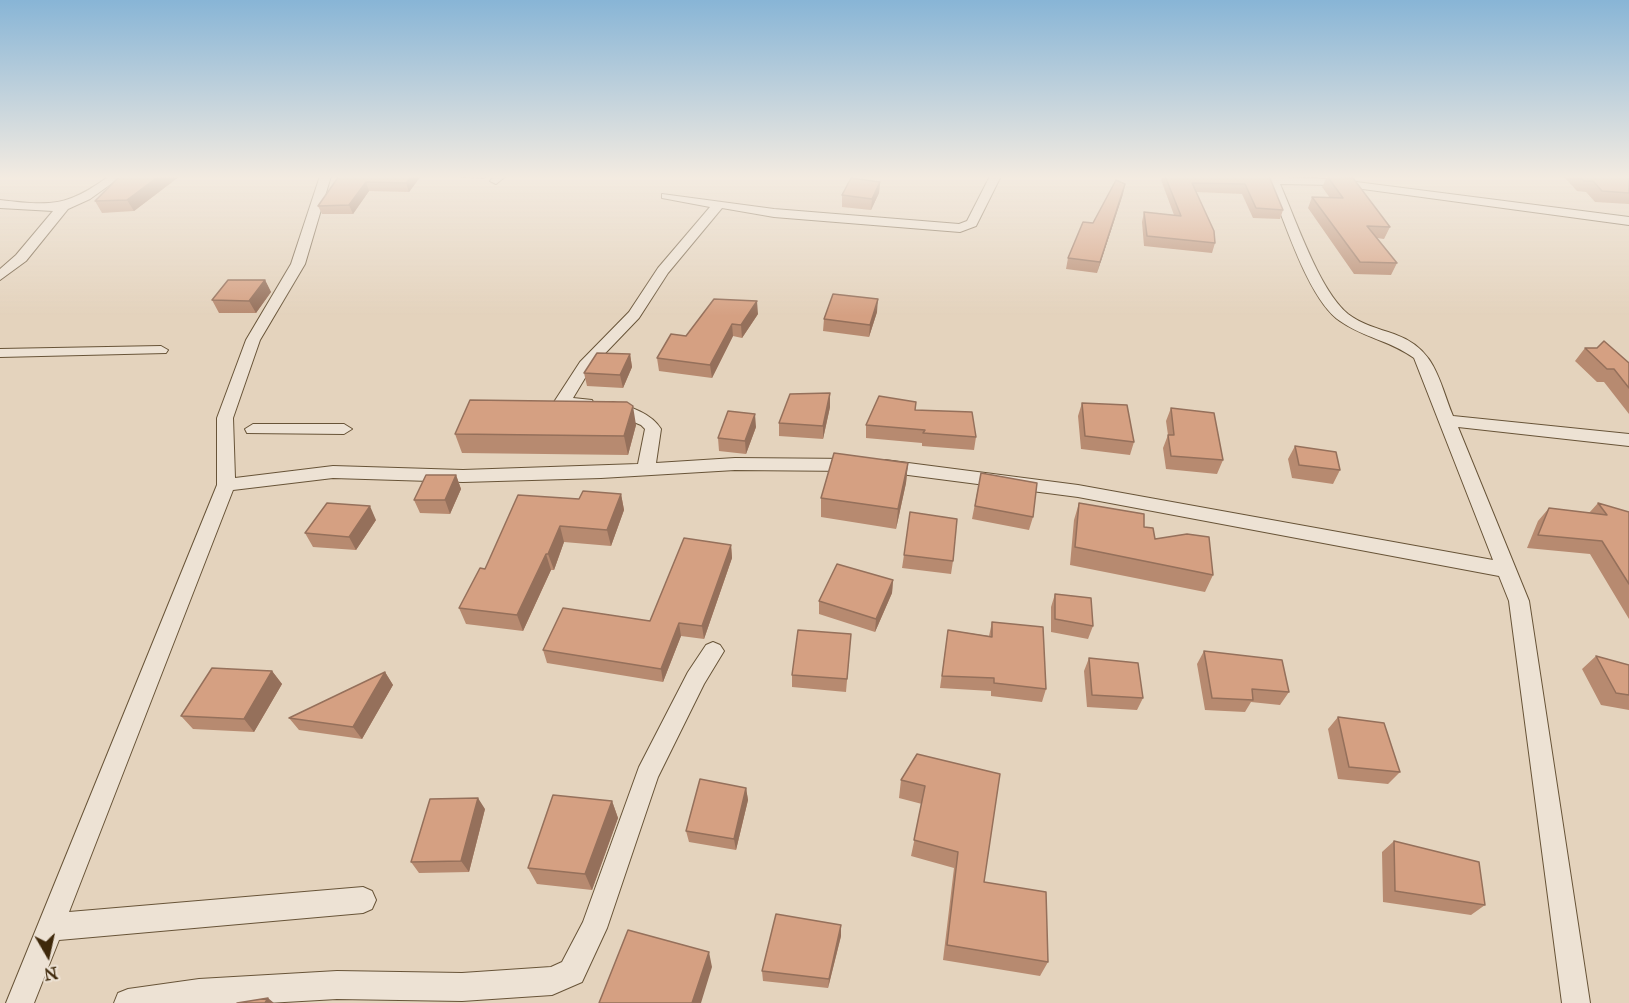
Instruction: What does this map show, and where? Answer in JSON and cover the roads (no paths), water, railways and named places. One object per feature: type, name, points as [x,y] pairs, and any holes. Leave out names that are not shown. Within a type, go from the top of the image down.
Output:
[{"type":"street","points":[[0,276],[21,258],[50,223]]},
{"type":"street","points":[[20,1003],[226,485],[225,418],[253,340],[298,264],[311,223]]},
{"type":"street","points":[[646,470],[653,429],[647,421],[619,407],[562,402],[585,365],[634,315],[663,271],[703,223]]},
{"type":"street","points":[[896,223],[960,228],[973,223]]},
{"type":"street","points":[[1300,223],[1323,296],[1349,321],[1402,342],[1421,356],[1519,601],[1576,1003]]},
{"type":"street","points":[[0,353],[161,350]]},
{"type":"street","points":[[1448,421],[1629,441]]},
{"type":"street","points":[[253,429],[344,429]]},
{"type":"street","points":[[226,485],[333,472],[463,476],[646,470],[735,464],[880,465],[1078,491],[1507,570]]},
{"type":"street","points":[[128,1003],[199,993],[337,985],[462,987],[552,981],[572,972],[594,928],[647,775],[696,678],[713,651]]},
{"type":"street","points":[[52,927],[363,900]]}]
